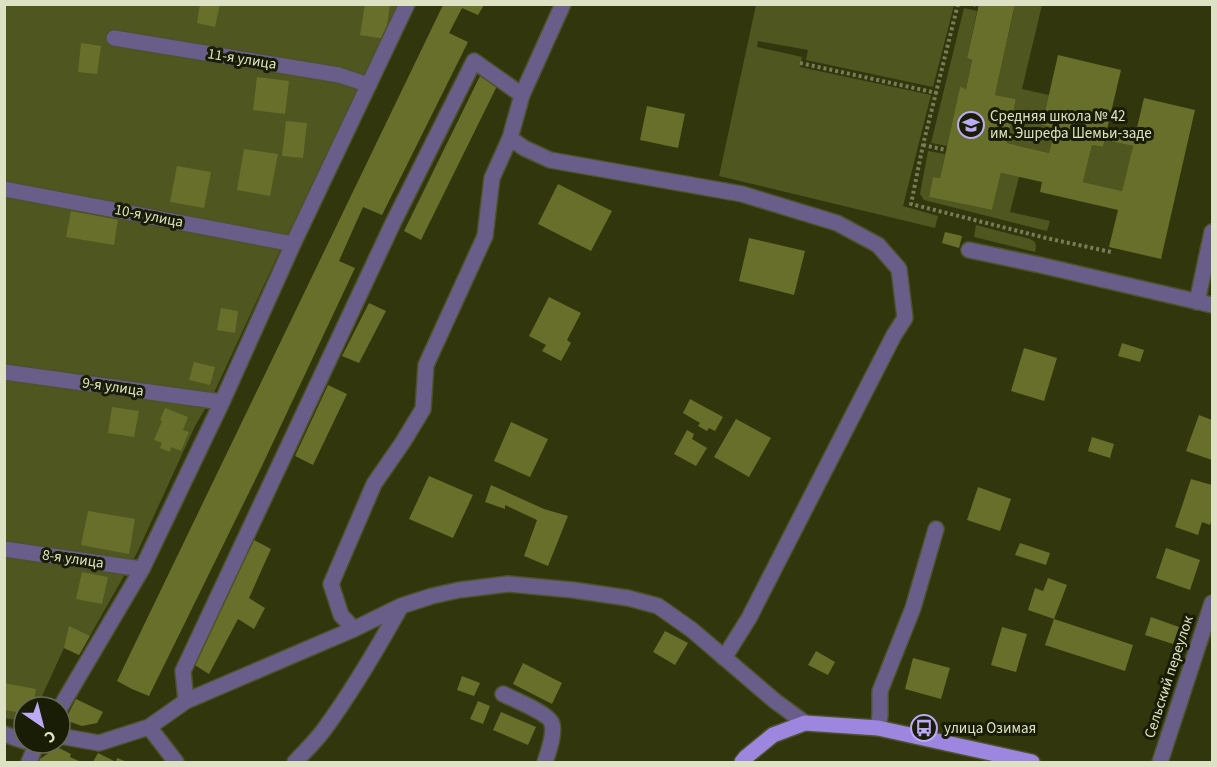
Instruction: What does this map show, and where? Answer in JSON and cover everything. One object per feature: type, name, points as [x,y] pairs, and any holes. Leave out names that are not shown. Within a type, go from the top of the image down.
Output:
[{"type":"main road","points":[[742,762],[773,735],[805,723],[878,728],[973,756],[1032,762]]},
{"type":"street","points":[[68,695],[142,569],[407,4]]},
{"type":"street","points":[[354,629],[341,615],[331,584],[374,484],[423,409],[426,365],[485,236],[492,178],[510,138],[522,95],[563,4]]},
{"type":"street","name":"11-я улица","points":[[114,38],[339,75],[369,85]]},
{"type":"street","points":[[186,701],[183,671],[393,223],[474,61],[522,95]]},
{"type":"street","points":[[510,138],[524,148],[550,160],[742,194],[837,223],[878,245],[899,269],[905,318],[749,618],[724,658]]},
{"type":"street","name":"10-я улица","points":[[4,189],[293,244]]},
{"type":"street","points":[[1197,302],[1212,232]]},
{"type":"street","points":[[969,250],[1212,305]]},
{"type":"street","name":"9-я улица","points":[[4,372],[222,402]]},
{"type":"street","points":[[878,728],[880,691],[913,608],[936,530]]},
{"type":"street","name":"8-я улица","points":[[4,549],[142,569]]},
{"type":"street","points":[[72,738],[99,743],[149,727],[186,701],[354,629],[401,606],[459,590],[508,584],[628,598],[658,606],[692,630],[805,723]]},
{"type":"street","name":"Сельский переулок","points":[[1160,762],[1212,603]]},
{"type":"street","points":[[295,762],[321,734],[345,700],[401,606]]},
{"type":"street","points":[[503,694],[548,717],[553,725],[551,744],[545,762]]},
{"type":"street","points":[[149,727],[176,762]]},
{"type":"path","points":[[958,4],[923,145],[912,204],[1111,252]]},
{"type":"path","points":[[973,4],[979,6]]},
{"type":"path","points":[[800,63],[937,93]]},
{"type":"path","points":[[923,145],[946,150]]},
{"type":"green space","points":[[4,5],[398,5],[212,397],[195,426],[137,553],[79,655],[64,648],[42,695],[12,695],[12,719],[4,718]]},
{"type":"green space","points":[[756,5],[954,5],[933,87],[806,60],[808,50],[758,41],[757,47],[802,57],[800,67],[931,95],[903,206],[938,216],[935,228],[719,176]]},
{"type":"green space","points":[[1015,5],[1042,5],[1022,89],[1049,95],[1042,125],[1055,128],[1049,153],[1007,143],[1016,99],[995,95]]},
{"type":"green space","points":[[964,8],[977,11],[967,58],[972,60],[966,89],[960,88],[947,146],[931,143]]},
{"type":"green space","points":[[1105,140],[1133,146],[1122,191],[1083,182],[1092,145],[1103,147]]},
{"type":"green space","points":[[928,151],[945,154],[940,178],[933,177],[929,197],[992,210],[1001,173],[1019,177],[1010,212],[1050,221],[1047,231],[924,200],[920,194]]},
{"type":"green space","points":[[976,225],[1030,239],[1035,242],[1035,252],[974,237]]},
{"type":"building","points":[[200,4],[220,4],[215,27],[197,23]]},
{"type":"building","points":[[365,4],[390,4],[385,39],[360,35]]},
{"type":"building","points":[[979,4],[1015,4],[995,95],[1016,99],[1007,143],[1049,153],[1055,128],[1042,125],[1058,55],[1121,70],[1107,129],[1135,136],[1144,98],[1195,110],[1161,259],[1109,247],[1118,210],[1040,192],[1042,182],[1001,173],[992,210],[929,197],[933,177],[940,178],[960,87],[966,89],[972,60],[967,58]],"holes":[[[1105,140],[1133,146],[1122,191],[1083,182],[1092,145],[1103,147]]]},
{"type":"building","points":[[443,5],[484,5],[478,15],[462,8],[449,33],[468,42],[382,215],[363,207],[339,261],[355,268],[260,470],[149,696],[132,689],[117,681]]},
{"type":"building","points":[[81,43],[101,46],[97,74],[78,72]]},
{"type":"building","points":[[480,76],[497,86],[421,240],[404,231]]},
{"type":"building","points":[[257,77],[289,81],[285,114],[253,110]]},
{"type":"building","points":[[647,106],[685,114],[678,148],[640,140]]},
{"type":"building","points":[[286,121],[307,123],[303,158],[282,156]]},
{"type":"building","points":[[244,149],[278,154],[270,196],[237,190]]},
{"type":"building","points":[[177,166],[211,172],[204,208],[170,202]]},
{"type":"building","points":[[558,184],[612,211],[591,251],[538,224]]},
{"type":"building","points":[[71,211],[118,219],[114,245],[66,237]]},
{"type":"building","points":[[945,232],[962,236],[959,248],[942,243]]},
{"type":"building","points":[[749,238],[805,251],[794,295],[739,281]]},
{"type":"building","points":[[549,297],[581,313],[567,340],[571,343],[561,361],[542,351],[546,345],[529,336]]},
{"type":"building","points":[[369,303],[386,311],[359,363],[342,356]]},
{"type":"building","points":[[221,308],[238,311],[235,333],[217,330]]},
{"type":"building","points":[[1122,343],[1144,350],[1140,362],[1118,356]]},
{"type":"building","points":[[1024,348],[1057,358],[1044,401],[1011,391]]},
{"type":"building","points":[[194,362],[215,367],[210,385],[189,380]]},
{"type":"building","points":[[328,385],[347,394],[313,465],[295,456]]},
{"type":"building","points":[[690,399],[723,417],[715,431],[709,428],[707,431],[698,426],[700,423],[683,413]]},
{"type":"building","points":[[112,407],[139,411],[134,437],[108,433]]},
{"type":"building","points":[[165,408],[188,417],[183,430],[189,432],[181,451],[171,447],[170,452],[160,448],[162,443],[154,440]]},
{"type":"building","points":[[1199,415],[1212,420],[1212,460],[1186,451]]},
{"type":"building","points":[[736,419],[771,438],[749,477],[714,457]]},
{"type":"building","points":[[511,422],[548,439],[530,477],[494,461]]},
{"type":"building","points":[[687,430],[694,434],[692,439],[707,448],[696,466],[674,454]]},
{"type":"building","points":[[1092,437],[1114,444],[1110,458],[1088,451]]},
{"type":"building","points":[[429,476],[473,495],[453,538],[409,519]]},
{"type":"building","points":[[1191,479],[1212,485],[1212,518],[1210,525],[1202,522],[1198,535],[1175,527]]},
{"type":"building","points":[[491,485],[544,509],[568,516],[548,566],[524,556],[537,520],[505,505],[505,509],[485,502]]},
{"type":"building","points":[[978,487],[1011,499],[1000,531],[967,520]]},
{"type":"building","points":[[88,511],[135,519],[129,554],[81,545]]},
{"type":"building","points":[[254,540],[271,549],[249,598],[265,608],[254,629],[238,619],[209,674],[193,664]]},
{"type":"building","points":[[1020,543],[1050,553],[1046,565],[1015,555]]},
{"type":"building","points":[[1166,548],[1200,560],[1190,590],[1156,578]]},
{"type":"building","points":[[82,572],[108,577],[102,604],[76,599]]},
{"type":"building","points":[[1048,578],[1067,585],[1054,619],[1028,610],[1035,588],[1043,591]]},
{"type":"building","points":[[1151,617],[1179,627],[1173,644],[1145,635]]},
{"type":"building","points":[[1054,619],[1133,645],[1125,671],[1045,645]]},
{"type":"building","points":[[69,626],[90,636],[79,655],[64,648]]},
{"type":"building","points":[[1002,627],[1027,634],[1016,672],[991,665]]},
{"type":"building","points":[[665,631],[688,643],[675,665],[653,652]]},
{"type":"building","points":[[816,651],[835,662],[828,675],[808,665]]},
{"type":"building","points":[[913,658],[950,668],[941,699],[905,689]]},
{"type":"building","points":[[523,663],[562,683],[552,704],[513,684]]},
{"type":"building","points":[[462,676],[480,683],[474,696],[457,690]]},
{"type":"building","points":[[4,683],[36,689],[35,695],[12,695],[12,711],[4,710]]},
{"type":"building","points":[[76,699],[103,712],[97,723],[82,726],[72,722],[72,707]]},
{"type":"building","points":[[478,701],[490,706],[483,724],[470,719]]},
{"type":"building","points":[[501,712],[536,727],[528,745],[493,730]]},
{"type":"building","points":[[98,753],[116,762],[93,762]]},
{"type":"building","points":[[46,755],[71,755],[70,757],[81,762],[39,762]]},
{"type":"place","name":"Средняя школа № 42 им. Эшрефа Шемьи-заде","points":[[971,125]]},
{"type":"place","name":"улица Озимая","points":[[924,728]]}]
